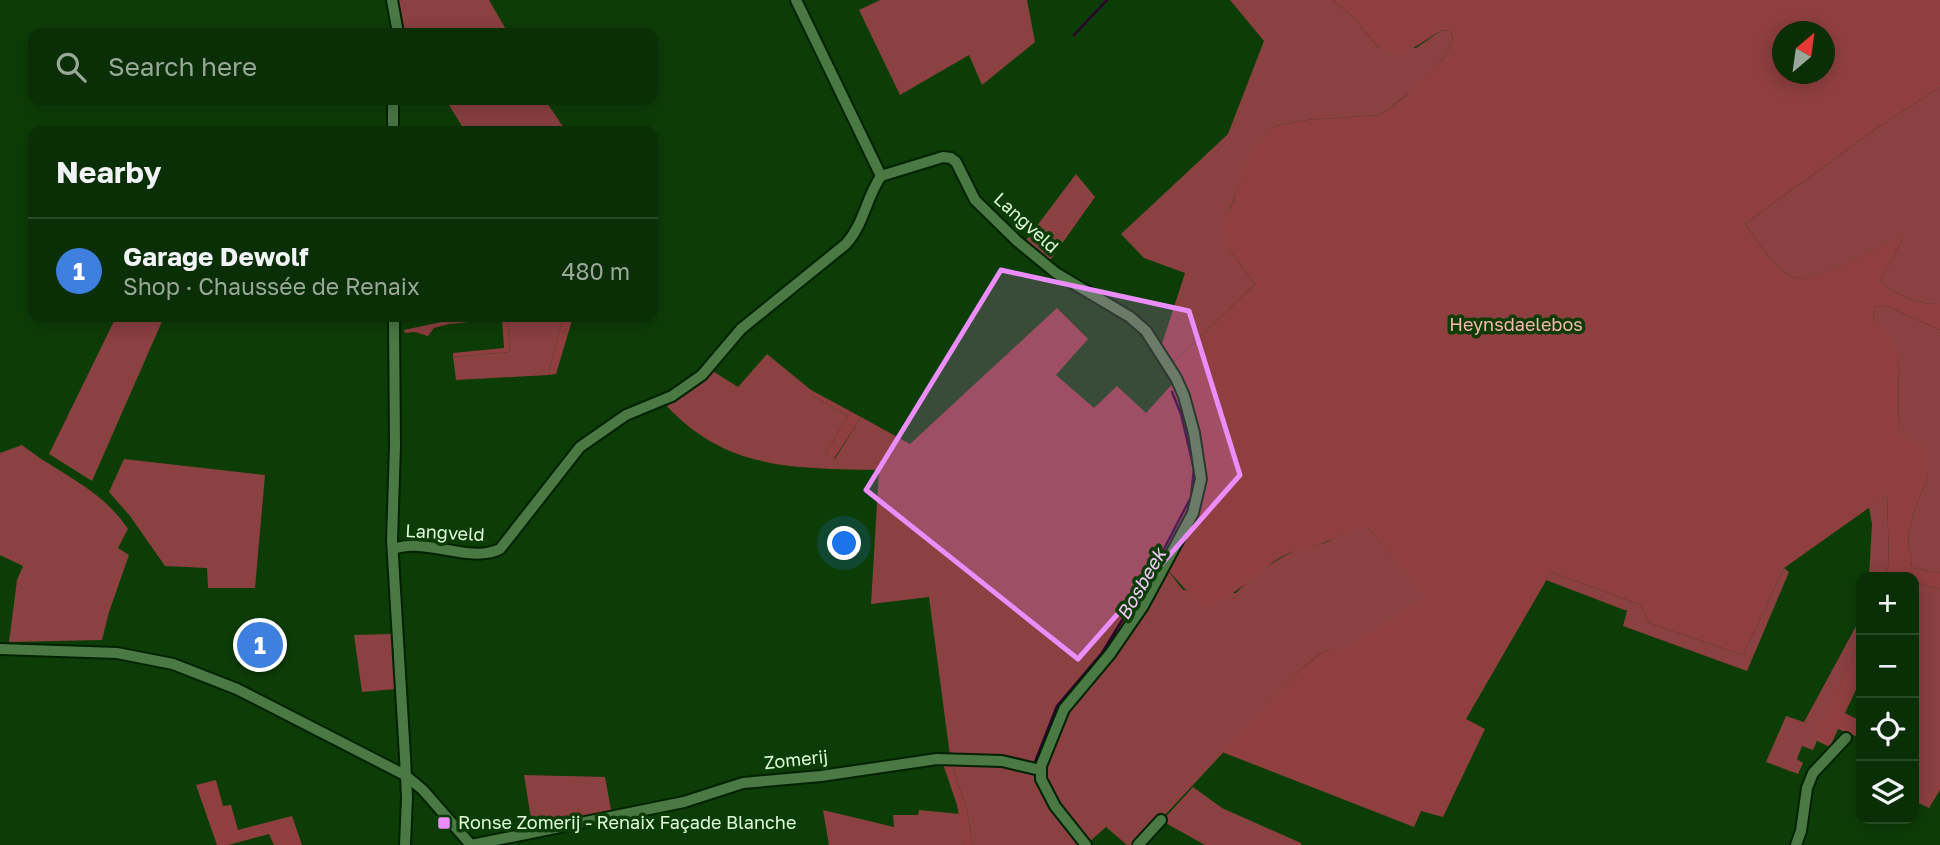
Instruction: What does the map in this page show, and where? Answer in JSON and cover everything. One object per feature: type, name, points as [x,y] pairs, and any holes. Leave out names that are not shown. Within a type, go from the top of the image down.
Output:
[{"type":"street","points":[[392,0],[397,28]]},
{"type":"street","points":[[796,0],[881,176]]},
{"type":"street","points":[[393,105],[393,126]]},
{"type":"street","name":"Langveld","points":[[394,549],[423,547],[482,554],[500,550],[580,447],[626,415],[673,396],[702,375],[741,329],[846,244],[859,227],[881,176],[951,158],[956,162],[975,200],[1017,241],[1056,273],[1130,317],[1146,331],[1176,378],[1184,396],[1194,433],[1201,479],[1193,513],[1143,606],[1110,654],[1064,709],[1040,770]]},
{"type":"street","points":[[394,322],[396,446],[392,540],[407,797],[405,845]]},
{"type":"street","points":[[0,649],[117,653],[173,664],[225,683],[405,775],[423,790],[471,845]]},
{"type":"street","points":[[1796,845],[1807,788],[1813,773],[1846,737]]},
{"type":"street","name":"Zomerij","points":[[471,845],[684,803],[743,783],[944,758],[1002,761],[1040,770]]},
{"type":"street","points":[[1040,770],[1041,779],[1055,806],[1086,845]]},
{"type":"street","points":[[1138,845],[1161,820]]},
{"type":"highlighted area","points":[[1001,270],[1189,311],[1240,475],[1078,659],[866,490]]},
{"type":"shaded area","points":[[397,0],[489,0],[505,28],[402,28]]},
{"type":"shaded area","points":[[880,0],[1027,0],[1035,42],[982,85],[969,55],[900,95],[859,10]]},
{"type":"shaded area","points":[[1230,0],[1333,0],[1353,17],[1379,48],[1416,48],[1442,30],[1451,31],[1453,41],[1444,58],[1411,92],[1380,115],[1307,120],[1275,126],[1252,152],[1230,209],[1230,251],[1255,284],[1172,364],[1161,347],[1185,273],[1144,258],[1121,234],[1228,134],[1264,41]]},
{"type":"shaded area","points":[[1940,87],[1940,304],[1908,299],[1880,282],[1902,239],[1900,237],[1818,276],[1796,278],[1782,270],[1745,224],[1877,128]]},
{"type":"shaded area","points":[[449,105],[548,105],[563,126],[462,126]]},
{"type":"shaded area","points":[[1076,174],[1095,197],[1049,262],[1024,243]]},
{"type":"shaded area","points":[[1884,305],[1940,330],[1940,573],[1912,568],[1908,537],[1915,508],[1928,478],[1898,434],[1899,354],[1873,321],[1875,308]]},
{"type":"shaded area","points":[[1057,308],[1088,339],[1056,375],[1094,408],[1117,386],[1146,413],[1174,382],[1183,405],[1198,472],[1193,513],[1126,625],[1062,707],[1037,766],[950,756],[929,597],[871,604],[879,470],[790,466],[736,454],[711,442],[687,425],[664,403],[711,370],[738,387],[767,354],[811,390],[811,395],[848,416],[825,454],[835,459],[861,417],[910,444]]},
{"type":"shaded area","points":[[114,322],[162,322],[92,481],[49,454]]},
{"type":"shaded area","points":[[507,322],[562,322],[548,375],[456,380],[453,357],[510,352]]},
{"type":"shaded area","points":[[22,445],[105,502],[128,529],[118,548],[129,555],[102,640],[9,642],[17,580],[23,566],[0,555],[0,453]]},
{"type":"shaded area","points":[[124,459],[265,475],[255,588],[208,588],[207,568],[165,566],[130,516],[109,492]]},
{"type":"shaded area","points":[[1887,495],[1889,563],[1886,572],[1869,572],[1872,524],[1869,507]]},
{"type":"shaded area","points":[[1354,527],[1368,528],[1427,596],[1341,653],[1325,650],[1301,669],[1137,845],[1127,845],[1106,827],[1087,844],[1072,828],[1046,778],[1046,763],[1062,721],[1166,568],[1183,590],[1236,593],[1255,574],[1284,556],[1302,548],[1325,543]]},
{"type":"shaded area","points":[[1784,568],[1789,572],[1747,671],[1623,626],[1627,611],[1546,580],[1551,572],[1641,605],[1649,623],[1743,655]]},
{"type":"shaded area","points":[[1919,583],[1940,589],[1940,790],[1929,808],[1919,803]]},
{"type":"shaded area","points":[[1856,626],[1856,652],[1814,739],[1817,741],[1813,750],[1802,746],[1797,759],[1803,763],[1798,774],[1766,762],[1786,716],[1804,722]]},
{"type":"shaded area","points":[[392,634],[396,689],[362,692],[354,635]]},
{"type":"shaded area","points":[[951,761],[995,764],[1032,772],[1084,845],[973,845],[967,811]]},
{"type":"shaded area","points":[[524,775],[605,777],[612,815],[533,831]]},
{"type":"shaded area","points":[[1193,787],[1222,808],[1301,845],[1205,845],[1162,821]]},
{"type":"shaded area","points":[[823,810],[894,827],[893,815],[918,815],[919,810],[960,814],[964,845],[829,845]]},
{"type":"green space","name":"Heynsdaelebos","points":[[1333,0],[1940,0],[1940,87],[1877,128],[1745,224],[1774,263],[1796,278],[1806,278],[1833,270],[1900,236],[1902,239],[1880,282],[1908,299],[1940,304],[1940,330],[1884,305],[1875,308],[1873,321],[1886,332],[1899,354],[1898,434],[1925,447],[1928,478],[1915,508],[1908,537],[1912,568],[1940,573],[1940,589],[1919,583],[1919,572],[1886,572],[1889,563],[1887,495],[1784,568],[1743,655],[1649,623],[1641,605],[1551,572],[1466,719],[1485,729],[1443,817],[1421,811],[1414,827],[1222,752],[1301,669],[1325,650],[1341,652],[1426,596],[1368,528],[1352,530],[1281,557],[1229,596],[1210,606],[1196,601],[1166,568],[1204,481],[1172,364],[1255,284],[1230,251],[1223,229],[1251,152],[1275,126],[1307,120],[1380,115],[1406,96],[1444,58],[1453,41],[1451,31],[1442,30],[1402,55],[1379,48],[1353,17]]},
{"type":"green space","points":[[442,322],[470,322],[434,328],[428,336],[415,332],[405,333],[404,330]]},
{"type":"green space","points":[[502,322],[507,322],[510,352],[453,357],[453,353],[504,348]]},
{"type":"green space","points":[[562,322],[572,322],[556,374],[548,375]]},
{"type":"green space","points":[[811,390],[861,417],[834,459],[825,454],[848,416],[811,395]]},
{"type":"green space","points":[[1856,652],[1856,690],[1845,713],[1856,718],[1856,736],[1838,729],[1830,747],[1813,739]]},
{"type":"green space","points":[[942,761],[951,761],[967,811],[973,845],[964,845],[957,805]]},
{"type":"green space","points":[[216,780],[223,806],[231,805],[238,830],[292,816],[302,845],[274,845],[269,834],[228,845],[217,845],[196,785]]},
{"type":"waterway","name":"Bosbeek","points":[[1074,35],[1107,0]]},
{"type":"waterway","name":"Bosbeek","points":[[1035,762],[1057,706],[1102,653],[1153,570],[1191,497],[1194,469],[1181,414],[1172,392]]},
{"type":"waterway","points":[[1056,816],[1074,838]]},
{"type":"place","name":"Garage Dewolf","points":[[260,645]]},
{"type":"place","name":"Ronse Zomerij - Renaix Façade Blanche","points":[[444,823]]}]
